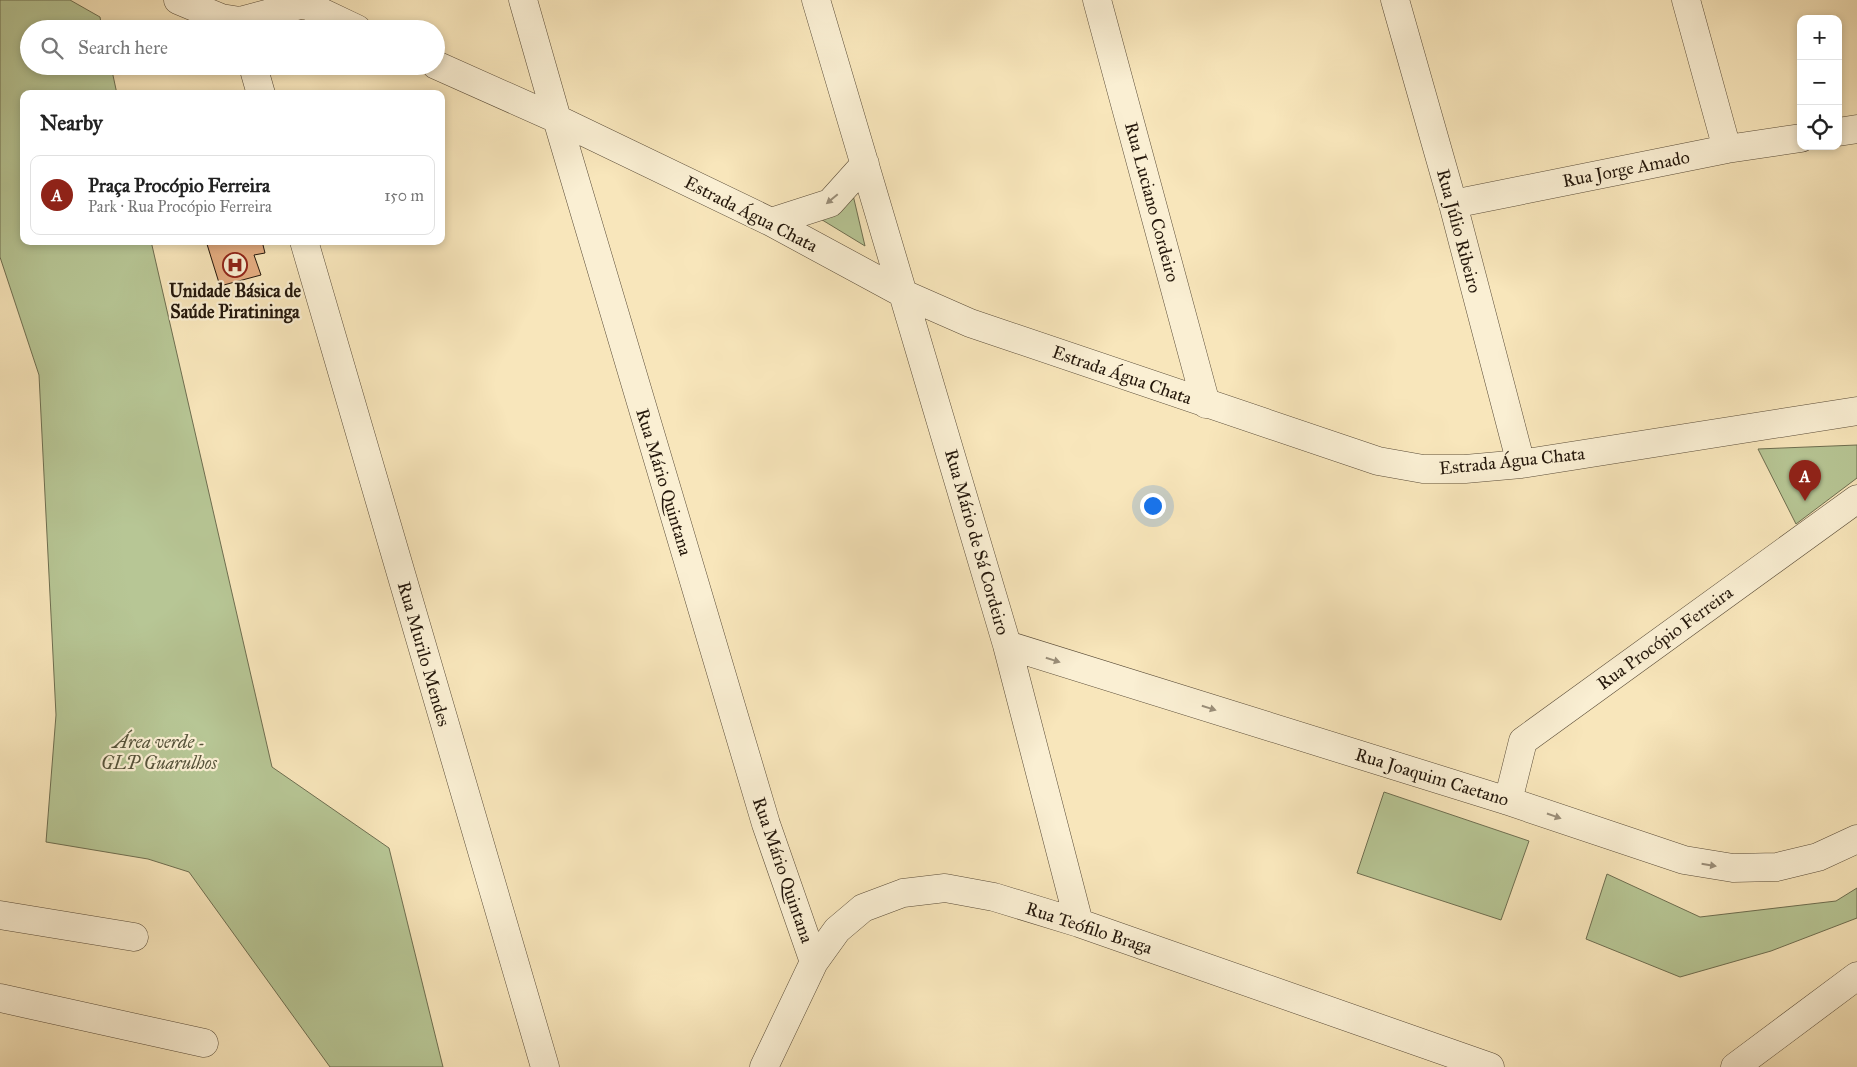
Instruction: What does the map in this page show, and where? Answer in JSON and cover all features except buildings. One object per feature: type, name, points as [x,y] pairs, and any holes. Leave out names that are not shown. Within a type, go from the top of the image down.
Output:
[{"type":"street","points":[[178,0],[221,18],[239,17],[300,2],[338,20]]},
{"type":"street","name":"Rua Mário Quintana","points":[[523,0],[766,824],[814,962]]},
{"type":"street","name":"Rua Mário de Sá Cordeiro","points":[[816,0],[1007,645],[1079,923]]},
{"type":"street","name":"Rua Luciano Cordeiro","points":[[1097,0],[1206,404]]},
{"type":"street","name":"Rua Júlio Ribeiro","points":[[1395,0],[1453,204],[1521,464]]},
{"type":"street","points":[[1686,0],[1727,148]]},
{"type":"street","name":"Estrada Água Chata","points":[[445,69],[771,222],[904,294],[970,323],[1378,461],[1423,469],[1466,470],[1521,464],[1857,411]]},
{"type":"street","points":[[256,75],[260,90]]},
{"type":"street","points":[[1842,131],[1857,129]]},
{"type":"street","name":"Rua Jorge Amado","points":[[1453,204],[1727,148],[1797,139]]},
{"type":"street","points":[[771,222],[830,203],[865,164]]},
{"type":"street","name":"Rua Murilo Mendes","points":[[305,245],[545,1067]]},
{"type":"street","name":"Rua Procópio Ferreira","points":[[1508,801],[1523,741],[1857,499]]},
{"type":"street","name":"Rua Joaquim Caetano","points":[[1007,645],[1508,801],[1684,860],[1733,868],[1777,867],[1818,857],[1857,839]]},
{"type":"street","name":"Rua Teófilo Braga","points":[[764,1067],[814,962],[837,930],[863,908],[903,893],[945,888],[994,897],[1079,923],[1490,1067]]},
{"type":"street","points":[[0,915],[134,938]]},
{"type":"street","points":[[1735,1067],[1857,976]]},
{"type":"street","points":[[0,998],[204,1043]]},
{"type":"green space","name":"Área verde - GLP Guarulhos","points":[[0,0],[70,0],[100,17],[100,20],[20,20],[20,75],[113,75],[116,90],[20,90],[20,245],[152,245],[272,767],[389,848],[443,1067],[330,1067],[189,872],[148,859],[46,842],[56,715],[39,375],[0,257]]},
{"type":"green space","points":[[853,195],[865,246],[819,218]]},
{"type":"green space","points":[[1857,445],[1857,478],[1796,524],[1758,449]]},
{"type":"green space","points":[[1384,792],[1529,841],[1501,920],[1357,873]]},
{"type":"green space","points":[[1607,874],[1700,917],[1836,901],[1857,888],[1857,918],[1771,951],[1680,977],[1586,939]]},
{"type":"place","name":"Unidade Básica de Saúde Piratininga","points":[[235,265]]},
{"type":"place","name":"Praça Procópio Ferreira","points":[[1805,501]]}]
